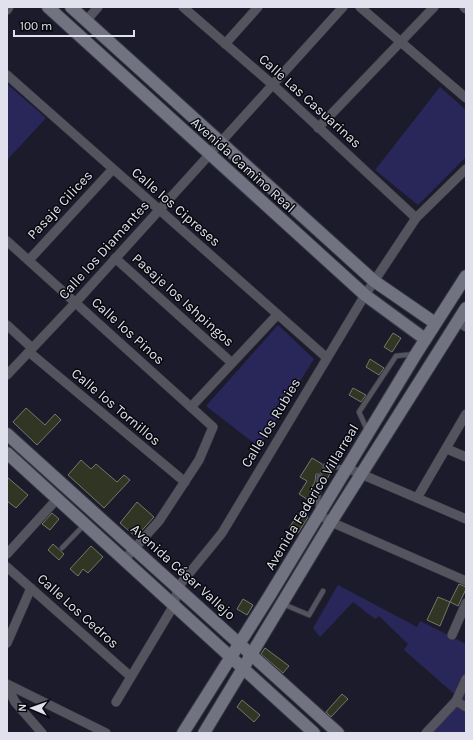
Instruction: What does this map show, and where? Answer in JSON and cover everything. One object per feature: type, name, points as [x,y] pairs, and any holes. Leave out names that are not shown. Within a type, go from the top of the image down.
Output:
[{"type":"main road","name":"Avenida Camino Real","points":[[48,7],[208,154],[365,295],[425,339]]},
{"type":"main road","name":"Avenida Camino Real","points":[[71,7],[374,281],[435,323]]},
{"type":"main road","name":"Avenida Federico Villarreal","points":[[183,733],[230,656],[270,595],[425,339],[466,276]]},
{"type":"main road","name":"Avenida Federico Villarreal","points":[[204,733],[331,522],[462,324],[466,308]]},
{"type":"main road","name":"Avenida César Vallejo","points":[[7,434],[338,733]]},
{"type":"main road","points":[[7,453],[314,733]]},
{"type":"main road","points":[[39,483],[49,472]]},
{"type":"main road","points":[[85,524],[95,513]]},
{"type":"main road","points":[[270,595],[282,604]]},
{"type":"street","points":[[86,21],[98,7]]},
{"type":"street","name":"Calle Las Casuarinas","points":[[183,7],[273,85],[416,218]]},
{"type":"street","points":[[225,44],[258,7]]},
{"type":"street","points":[[219,142],[273,85],[343,7]]},
{"type":"street","points":[[360,7],[466,98]]},
{"type":"street","points":[[318,128],[434,7]]},
{"type":"street","name":"Calle los Cipreses","points":[[7,75],[158,211],[327,358]]},
{"type":"street","name":"Calle los Diamantes","points":[[7,375],[76,302],[219,142]]},
{"type":"street","name":"Calle los Rubies","points":[[116,702],[130,676],[174,605],[178,587],[222,533],[374,281],[416,218],[466,169]]},
{"type":"street","name":"Pasaje Cilices","points":[[29,260],[112,170]]},
{"type":"street","name":"Calle los Pinos","points":[[7,241],[213,427],[199,460],[185,482]]},
{"type":"street","name":"Pasaje los Ishpingos","points":[[115,258],[232,363]]},
{"type":"street","points":[[191,407],[278,315]]},
{"type":"street","name":"Calle los Tornillos","points":[[7,325],[31,350],[185,482]]},
{"type":"street","points":[[417,498],[466,414]]},
{"type":"street","points":[[447,448],[466,457]]},
{"type":"street","points":[[347,468],[466,520]]},
{"type":"street","points":[[124,560],[159,521],[185,482]]},
{"type":"street","points":[[7,554],[57,499]]},
{"type":"street","points":[[318,514],[331,522],[466,581]]},
{"type":"street","name":"Calle Los Cedros","points":[[7,567],[130,676]]},
{"type":"street","points":[[7,643],[31,588]]},
{"type":"street","points":[[452,635],[466,603]]},
{"type":"street","points":[[426,733],[456,701],[466,679]]},
{"type":"street","points":[[7,685],[15,702],[42,733]]},
{"type":"street","points":[[7,685],[106,733]]},
{"type":"street","points":[[456,701],[466,707]]},
{"type":"lane","points":[[368,433],[359,412],[396,356],[416,354]]},
{"type":"lane","points":[[325,466],[347,468]]},
{"type":"lane","points":[[318,514],[319,476]]},
{"type":"lane","points":[[62,548],[85,524]]},
{"type":"lane","points":[[282,604],[309,615],[323,591]]},
{"type":"shaded area","points":[[7,84],[46,118],[7,160]]},
{"type":"shaded area","points":[[440,87],[466,110],[466,157],[418,205],[375,170]]},
{"type":"shaded area","points":[[278,325],[314,359],[259,447],[206,406]]},
{"type":"shaded area","points":[[338,585],[417,627],[420,621],[466,644],[466,733],[429,733],[460,699],[404,650],[408,644],[379,616],[375,619],[353,602],[320,637],[313,628]]},
{"type":"building","points":[[393,333],[401,338],[392,352],[384,347]]},
{"type":"building","points":[[370,359],[384,368],[379,375],[366,367]]},
{"type":"building","points":[[353,388],[366,395],[361,402],[349,395]]},
{"type":"building","points":[[26,408],[45,425],[55,414],[61,420],[37,445],[13,422]]},
{"type":"building","points":[[312,458],[322,464],[323,469],[332,470],[326,481],[321,473],[316,474],[315,482],[310,491],[315,494],[314,504],[299,494],[307,481],[300,477]]},
{"type":"building","points":[[81,460],[91,469],[96,464],[117,482],[124,475],[130,480],[104,508],[68,475]]},
{"type":"building","points":[[7,477],[28,495],[16,508],[7,501]]},
{"type":"building","points":[[137,502],[154,517],[136,537],[120,523]]},
{"type":"building","points":[[300,511],[308,517],[298,533],[289,528]]},
{"type":"building","points":[[52,513],[59,519],[50,530],[42,524]]},
{"type":"building","points":[[53,544],[64,554],[59,560],[48,550]]},
{"type":"building","points":[[91,546],[103,557],[88,573],[83,569],[78,576],[70,569]]},
{"type":"building","points":[[459,584],[466,587],[466,589],[458,606],[450,602]]},
{"type":"building","points":[[438,597],[450,602],[440,626],[427,620]]},
{"type":"building","points":[[243,599],[253,605],[247,615],[237,609]]},
{"type":"building","points":[[265,648],[289,666],[283,673],[261,654]]},
{"type":"building","points":[[342,694],[348,699],[331,717],[326,712]]},
{"type":"building","points":[[242,700],[260,715],[254,722],[237,707]]}]
